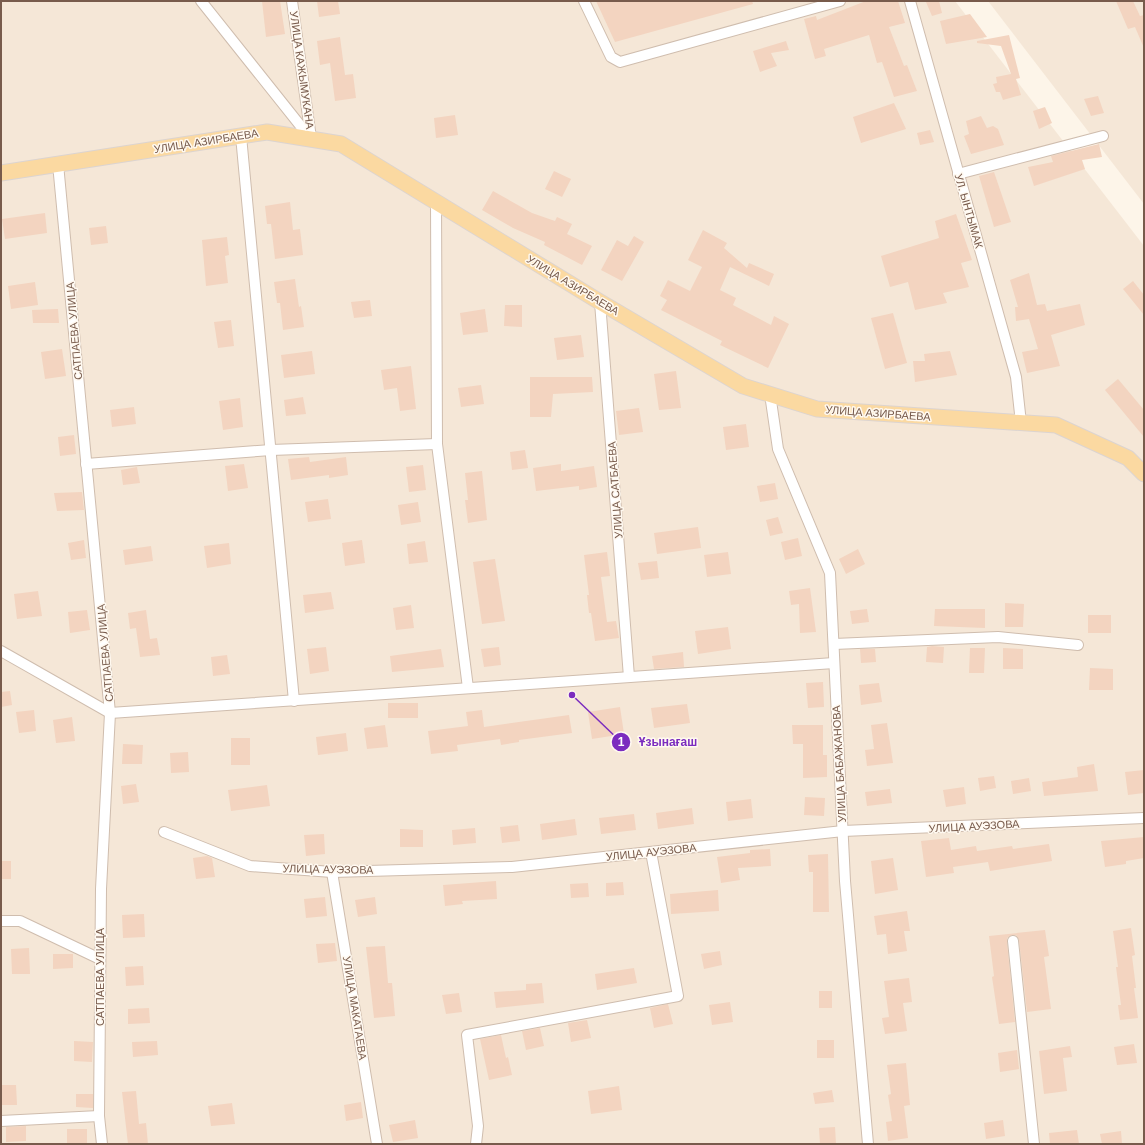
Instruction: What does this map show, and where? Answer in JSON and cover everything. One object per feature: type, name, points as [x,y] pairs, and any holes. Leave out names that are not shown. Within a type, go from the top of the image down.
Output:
[{"type":"main road","name":"УЛИЦА АЗИРБАЕВА","points":[[1,173],[267,132],[341,144],[600,302],[743,386],[817,409],[1056,426],[1128,458],[1144,474]]},
{"type":"street","points":[[201,1],[311,139]]},
{"type":"street","name":"УЛИЦА КАЖЫМУКАНА","points":[[292,1],[311,139]]},
{"type":"street","points":[[584,1],[611,57],[620,62],[840,1]]},
{"type":"street","name":"УЛ. ЫНТЫМАК","points":[[910,1],[1016,377],[1021,423]]},
{"type":"street","points":[[241,136],[294,701]]},
{"type":"street","points":[[958,174],[1102,136]]},
{"type":"street","name":"САТПАЕВА УЛИЦА","points":[[58,164],[110,713],[101,889],[100,1116],[102,1144]]},
{"type":"street","points":[[436,201],[437,444],[468,688]]},
{"type":"street","name":"УЛИЦА САТБАЕВА","points":[[600,302],[629,677]]},
{"type":"street","name":"УЛИЦА БАБАЖАНОВА","points":[[770,394],[778,449],[830,573],[845,881],[868,1144]]},
{"type":"street","points":[[86,464],[271,450],[437,444]]},
{"type":"street","points":[[834,644],[998,637],[1078,645]]},
{"type":"street","points":[[1,651],[110,713],[834,663]]},
{"type":"street","name":"УЛИЦА АУЭЗОВА","points":[[164,832],[250,866],[332,872],[512,867],[843,831],[1144,818]]},
{"type":"street","points":[[476,1144],[478,1126],[467,1035],[678,996],[651,852]]},
{"type":"street","name":"УЛИЦА МАКАТАЕВА","points":[[332,872],[377,1144]]},
{"type":"street","points":[[1,921],[20,921],[100,959]]},
{"type":"street","points":[[1013,941],[1034,1144]]},
{"type":"street","points":[[1,1121],[100,1116]]},
{"type":"shaded area","points":[[1,1],[955,1],[1144,246],[1144,1144],[1,1144]]},
{"type":"shaded area","points":[[988,1],[1144,1],[1144,204]]},
{"type":"building","points":[[262,1],[280,1],[285,34],[266,37]]},
{"type":"building","points":[[317,1],[338,1],[340,14],[319,17]]},
{"type":"building","points":[[596,1],[752,1],[753,4],[615,42]]},
{"type":"building","points":[[866,1],[898,1],[905,23],[889,27],[904,66],[907,65],[917,91],[894,97],[882,62],[877,63],[869,35],[824,49],[826,56],[815,59],[804,19],[816,16],[817,20]]},
{"type":"building","points":[[939,1],[942,13],[932,16],[926,2]]},
{"type":"building","points":[[1116,1],[1133,1],[1140,16],[1144,15],[1144,48],[1135,27],[1128,29]]},
{"type":"building","points":[[970,14],[987,37],[946,44],[940,21]]},
{"type":"building","points":[[1009,35],[1020,78],[1016,79],[1021,95],[1003,100],[1000,92],[996,92],[993,84],[997,83],[996,77],[1011,74],[1001,46],[977,43],[977,41]]},
{"type":"building","points":[[340,37],[345,75],[353,74],[356,98],[335,101],[330,63],[320,65],[317,41]]},
{"type":"building","points":[[786,41],[789,50],[771,53],[777,66],[760,72],[753,51]]},
{"type":"building","points":[[1098,96],[1104,113],[1091,116],[1084,99]]},
{"type":"building","points":[[894,103],[906,129],[861,143],[853,117]]},
{"type":"building","points":[[1045,107],[1052,123],[1039,129],[1033,111]]},
{"type":"building","points":[[455,115],[458,135],[436,138],[434,118]]},
{"type":"building","points":[[981,116],[987,128],[993,126],[998,129],[1004,145],[971,154],[964,136],[969,134],[966,121]]},
{"type":"building","points":[[930,130],[934,142],[920,145],[917,133]]},
{"type":"building","points":[[1099,144],[1102,157],[1082,160],[1085,169],[1034,186],[1028,167],[1053,162],[1051,156]]},
{"type":"building","points":[[554,171],[571,179],[562,197],[545,189]]},
{"type":"building","points":[[994,172],[1011,222],[994,227],[979,176]]},
{"type":"building","points":[[493,191],[532,213],[555,221],[557,217],[572,224],[567,234],[592,246],[582,265],[544,245],[545,242],[513,228],[482,210]]},
{"type":"building","points":[[290,202],[293,230],[300,229],[303,255],[275,259],[271,224],[267,224],[265,206]]},
{"type":"building","points":[[45,213],[47,233],[5,239],[2,219]]},
{"type":"building","points":[[956,214],[972,260],[961,263],[969,287],[943,293],[947,303],[915,310],[908,282],[890,287],[881,256],[939,238],[935,221]]},
{"type":"building","points":[[106,226],[108,243],[91,245],[89,228]]},
{"type":"building","points":[[703,230],[727,243],[724,248],[747,268],[749,263],[774,274],[769,286],[730,267],[720,290],[736,298],[733,305],[771,325],[774,316],[789,324],[768,368],[720,345],[722,341],[661,310],[667,300],[660,296],[668,280],[690,291],[702,267],[688,260]]},
{"type":"building","points":[[634,236],[644,242],[622,281],[601,270],[617,240],[628,246]]},
{"type":"building","points":[[227,237],[229,255],[225,256],[228,283],[206,286],[202,240]]},
{"type":"building","points":[[1029,273],[1037,305],[1045,304],[1047,311],[1080,304],[1085,325],[1051,335],[1060,366],[1027,373],[1022,352],[1038,349],[1029,319],[1016,321],[1015,307],[1018,307],[1010,280]]},
{"type":"building","points":[[295,279],[299,307],[301,306],[304,327],[283,330],[280,303],[277,303],[274,282]]},
{"type":"building","points":[[1133,281],[1144,295],[1144,315],[1123,289]]},
{"type":"building","points":[[35,282],[38,305],[11,309],[8,286]]},
{"type":"building","points":[[370,300],[372,316],[354,318],[351,302]]},
{"type":"building","points":[[505,305],[522,305],[522,327],[504,326]]},
{"type":"building","points":[[58,309],[59,323],[33,323],[32,310]]},
{"type":"building","points":[[485,309],[488,332],[463,335],[460,313]]},
{"type":"building","points":[[893,313],[907,363],[885,369],[871,318]]},
{"type":"building","points":[[231,320],[234,346],[218,348],[214,322]]},
{"type":"building","points":[[581,335],[584,357],[557,360],[554,338]]},
{"type":"building","points":[[62,349],[66,376],[45,379],[41,352]]},
{"type":"building","points":[[312,351],[315,374],[284,378],[281,355]]},
{"type":"building","points":[[950,351],[957,375],[915,382],[913,361],[925,361],[924,354]]},
{"type":"building","points":[[411,366],[416,409],[400,411],[397,388],[384,390],[381,370]]},
{"type":"building","points":[[676,371],[681,408],[659,410],[654,374]]},
{"type":"building","points":[[530,377],[592,377],[593,392],[553,394],[551,417],[530,417]]},
{"type":"building","points":[[1118,379],[1144,410],[1144,437],[1105,390]]},
{"type":"building","points":[[481,385],[484,404],[461,407],[458,388]]},
{"type":"building","points":[[303,397],[306,414],[286,416],[284,400]]},
{"type":"building","points":[[240,398],[243,427],[223,430],[219,401]]},
{"type":"building","points":[[134,407],[136,424],[112,427],[110,410]]},
{"type":"building","points":[[639,408],[643,432],[619,435],[616,411]]},
{"type":"building","points":[[746,424],[749,447],[726,450],[723,427]]},
{"type":"building","points":[[74,435],[76,454],[60,456],[58,437]]},
{"type":"building","points":[[525,450],[528,468],[512,470],[510,452]]},
{"type":"building","points":[[309,457],[310,462],[346,457],[348,475],[329,478],[329,475],[291,480],[288,459]]},
{"type":"building","points":[[244,464],[248,488],[228,491],[225,466]]},
{"type":"building","points":[[561,464],[561,471],[594,466],[597,487],[579,490],[579,486],[536,491],[533,468]]},
{"type":"building","points":[[423,465],[426,490],[409,492],[406,467]]},
{"type":"building","points":[[137,467],[140,483],[123,485],[121,470]]},
{"type":"building","points":[[482,471],[487,520],[468,523],[465,500],[468,500],[465,473]]},
{"type":"building","points":[[775,483],[778,499],[760,502],[757,486]]},
{"type":"building","points":[[82,492],[84,510],[57,511],[54,493]]},
{"type":"building","points":[[328,499],[331,519],[308,522],[305,502]]},
{"type":"building","points":[[418,502],[421,522],[401,525],[398,505]]},
{"type":"building","points":[[778,517],[783,533],[770,536],[766,520]]},
{"type":"building","points":[[698,527],[701,548],[657,554],[654,533]]},
{"type":"building","points":[[798,538],[802,556],[785,560],[781,542]]},
{"type":"building","points":[[84,540],[86,558],[71,560],[68,543]]},
{"type":"building","points":[[362,540],[365,563],[345,566],[342,543]]},
{"type":"building","points":[[425,541],[428,562],[409,564],[407,544]]},
{"type":"building","points":[[229,543],[231,564],[207,568],[204,546]]},
{"type":"building","points":[[151,546],[153,561],[125,565],[123,550]]},
{"type":"building","points":[[858,549],[865,564],[846,574],[839,559]]},
{"type":"building","points":[[607,552],[610,576],[601,577],[607,622],[616,621],[619,638],[595,641],[591,613],[589,613],[587,595],[589,595],[584,555]]},
{"type":"building","points":[[728,552],[731,574],[707,577],[704,555]]},
{"type":"building","points":[[495,559],[505,621],[482,624],[473,562]]},
{"type":"building","points":[[657,561],[659,578],[641,580],[638,563]]},
{"type":"building","points":[[810,588],[816,632],[800,633],[799,604],[791,605],[789,591]]},
{"type":"building","points":[[38,591],[42,616],[17,619],[14,594]]},
{"type":"building","points":[[331,592],[334,609],[305,613],[303,595]]},
{"type":"building","points":[[1005,603],[1024,604],[1023,627],[1005,627]]},
{"type":"building","points":[[411,605],[414,628],[396,630],[393,608]]},
{"type":"building","points":[[867,609],[869,622],[852,624],[850,611]]},
{"type":"building","points":[[935,609],[985,609],[985,628],[934,626]]},
{"type":"building","points":[[87,610],[90,630],[70,633],[68,612]]},
{"type":"building","points":[[146,610],[150,639],[157,638],[160,655],[140,657],[136,628],[130,629],[128,613]]},
{"type":"building","points":[[1088,615],[1111,615],[1111,633],[1088,633]]},
{"type":"building","points":[[728,627],[731,649],[698,654],[695,631]]},
{"type":"building","points":[[326,647],[329,671],[310,674],[307,649]]},
{"type":"building","points":[[499,647],[501,665],[484,667],[481,649]]},
{"type":"building","points":[[927,647],[944,647],[943,663],[926,662]]},
{"type":"building","points":[[970,648],[985,648],[984,673],[969,673]]},
{"type":"building","points":[[1003,648],[1023,649],[1023,669],[1003,669]]},
{"type":"building","points":[[441,649],[444,667],[392,672],[390,656]]},
{"type":"building","points":[[860,649],[875,649],[876,662],[861,663]]},
{"type":"building","points":[[683,652],[684,667],[654,669],[652,656]]},
{"type":"building","points":[[227,655],[230,674],[213,676],[211,657]]},
{"type":"building","points":[[1090,668],[1113,669],[1113,690],[1089,690]]},
{"type":"building","points":[[823,682],[824,707],[808,708],[806,683]]},
{"type":"building","points":[[879,683],[882,702],[861,705],[859,685]]},
{"type":"building","points":[[10,691],[12,705],[1,707],[1,692]]},
{"type":"building","points":[[388,703],[418,703],[418,718],[388,718]]},
{"type":"building","points":[[687,704],[690,723],[654,728],[651,708]]},
{"type":"building","points":[[620,707],[624,734],[592,739],[588,712]]},
{"type":"building","points":[[34,710],[36,731],[19,733],[16,712]]},
{"type":"building","points":[[482,710],[484,727],[569,715],[572,733],[519,740],[519,742],[501,745],[500,739],[457,745],[458,751],[431,754],[428,731],[468,726],[466,712]]},
{"type":"building","points":[[72,717],[75,741],[56,743],[53,720]]},
{"type":"building","points":[[887,723],[893,763],[867,766],[865,750],[874,749],[871,725]]},
{"type":"building","points":[[385,725],[388,747],[367,749],[364,728]]},
{"type":"building","points":[[792,725],[823,725],[823,755],[827,755],[827,777],[803,778],[803,744],[793,744]]},
{"type":"building","points":[[346,733],[348,751],[318,755],[316,737]]},
{"type":"building","points":[[231,738],[250,738],[250,765],[231,765]]},
{"type":"building","points":[[123,744],[143,745],[142,764],[122,764]]},
{"type":"building","points":[[188,752],[189,772],[171,773],[170,753]]},
{"type":"building","points":[[1094,764],[1098,791],[1044,796],[1042,782],[1078,777],[1077,767]]},
{"type":"building","points":[[1144,770],[1144,793],[1128,795],[1125,772]]},
{"type":"building","points":[[994,776],[996,788],[980,791],[978,778]]},
{"type":"building","points":[[1029,778],[1031,791],[1013,794],[1011,781]]},
{"type":"building","points":[[136,784],[139,802],[123,804],[121,786]]},
{"type":"building","points":[[267,785],[270,806],[231,811],[228,790]]},
{"type":"building","points":[[964,787],[966,804],[946,807],[943,790]]},
{"type":"building","points":[[890,789],[892,803],[867,806],[865,792]]},
{"type":"building","points":[[805,797],[825,798],[824,816],[804,815]]},
{"type":"building","points":[[751,799],[753,818],[728,821],[726,802]]},
{"type":"building","points":[[692,808],[694,824],[658,829],[656,813]]},
{"type":"building","points":[[634,814],[636,830],[601,834],[599,818]]},
{"type":"building","points":[[575,819],[577,835],[542,840],[540,824]]},
{"type":"building","points":[[518,825],[520,841],[502,843],[500,827]]},
{"type":"building","points":[[475,828],[476,843],[453,845],[452,830]]},
{"type":"building","points":[[400,829],[423,830],[423,847],[400,847]]},
{"type":"building","points":[[324,834],[325,854],[306,856],[304,835]]},
{"type":"building","points":[[1144,837],[1144,858],[1126,861],[1126,864],[1105,867],[1101,841]]},
{"type":"building","points":[[949,838],[951,850],[976,846],[977,851],[1012,846],[1013,849],[1049,844],[1052,861],[990,871],[988,862],[953,867],[954,873],[926,877],[921,841]]},
{"type":"building","points":[[770,849],[771,866],[738,868],[740,880],[721,883],[717,857],[750,853],[750,850]]},
{"type":"building","points":[[828,854],[829,912],[813,912],[813,872],[809,872],[808,855]]},
{"type":"building","points":[[207,856],[212,858],[215,877],[196,879],[193,858]]},
{"type":"building","points":[[893,858],[898,890],[875,894],[871,861]]},
{"type":"building","points":[[1,861],[11,861],[11,879],[1,879]]},
{"type":"building","points":[[496,881],[497,899],[462,901],[463,904],[445,906],[443,885]]},
{"type":"building","points":[[623,882],[624,895],[606,896],[606,883]]},
{"type":"building","points":[[588,883],[589,897],[571,898],[570,884]]},
{"type":"building","points":[[718,890],[719,911],[671,914],[670,894]]},
{"type":"building","points":[[325,897],[327,916],[306,918],[304,899]]},
{"type":"building","points":[[375,897],[377,914],[358,917],[355,900]]},
{"type":"building","points":[[907,911],[910,931],[904,931],[907,951],[888,954],[886,934],[877,935],[874,916]]},
{"type":"building","points":[[144,914],[145,937],[123,938],[122,915]]},
{"type":"building","points":[[1131,928],[1135,955],[1132,956],[1138,1018],[1120,1020],[1118,1005],[1121,1005],[1113,931]]},
{"type":"building","points":[[1045,930],[1049,956],[1044,957],[1051,1009],[1027,1012],[1019,940],[1016,935],[1012,935],[1007,938],[1007,942],[1015,1022],[999,1024],[992,977],[994,976],[989,936]]},
{"type":"building","points":[[335,943],[337,961],[318,963],[316,944]]},
{"type":"building","points":[[385,946],[388,983],[392,983],[395,1016],[374,1018],[366,947]]},
{"type":"building","points":[[29,948],[30,974],[12,974],[11,949]]},
{"type":"building","points":[[720,951],[722,965],[704,969],[701,954]]},
{"type":"building","points":[[53,954],[73,954],[73,968],[53,969]]},
{"type":"building","points":[[143,966],[144,985],[126,986],[125,967]]},
{"type":"building","points":[[634,968],[637,983],[597,990],[595,974]]},
{"type":"building","points":[[909,978],[912,1002],[903,1003],[907,1031],[885,1034],[882,1018],[889,1017],[884,981]]},
{"type":"building","points":[[542,983],[544,1003],[496,1008],[494,992],[526,990],[526,984]]},
{"type":"building","points":[[819,991],[832,991],[832,1008],[819,1008]]},
{"type":"building","points":[[459,993],[462,1012],[446,1014],[442,995]]},
{"type":"building","points":[[730,1002],[733,1022],[712,1025],[709,1005]]},
{"type":"building","points":[[668,1004],[673,1024],[654,1028],[650,1008]]},
{"type":"building","points":[[149,1008],[150,1023],[128,1024],[128,1009]]},
{"type":"building","points":[[587,1020],[591,1038],[571,1042],[568,1023]]},
{"type":"building","points":[[540,1028],[544,1046],[526,1050],[522,1031]]},
{"type":"building","points":[[501,1035],[506,1058],[508,1057],[512,1075],[489,1080],[480,1039]]},
{"type":"building","points":[[817,1040],[834,1040],[834,1058],[817,1058]]},
{"type":"building","points":[[74,1041],[93,1042],[92,1062],[74,1061]]},
{"type":"building","points":[[157,1041],[158,1055],[133,1057],[132,1042]]},
{"type":"building","points":[[1134,1044],[1137,1063],[1117,1065],[1114,1047]]},
{"type":"building","points":[[1070,1046],[1072,1057],[1063,1058],[1067,1091],[1044,1094],[1039,1051]]},
{"type":"building","points":[[1017,1050],[1019,1069],[1000,1072],[998,1053]]},
{"type":"building","points":[[906,1063],[910,1105],[904,1106],[908,1138],[888,1141],[886,1122],[892,1121],[888,1095],[891,1094],[887,1065]]},
{"type":"building","points":[[1,1085],[16,1085],[17,1105],[1,1105]]},
{"type":"building","points":[[619,1086],[622,1110],[591,1114],[588,1091]]},
{"type":"building","points":[[832,1090],[834,1102],[815,1104],[813,1093]]},
{"type":"building","points":[[136,1091],[139,1124],[146,1123],[148,1144],[128,1144],[122,1092]]},
{"type":"building","points":[[76,1094],[93,1094],[93,1108],[76,1107]]},
{"type":"building","points":[[361,1102],[363,1118],[346,1121],[344,1105]]},
{"type":"building","points":[[232,1103],[235,1124],[211,1126],[208,1106]]},
{"type":"building","points":[[415,1120],[418,1138],[393,1142],[389,1125]]},
{"type":"building","points":[[1003,1120],[1005,1136],[986,1139],[984,1123]]},
{"type":"building","points":[[26,1126],[26,1141],[6,1142],[6,1127]]},
{"type":"building","points":[[835,1127],[836,1144],[820,1144],[819,1128]]},
{"type":"building","points":[[67,1129],[87,1129],[87,1144],[67,1144]]},
{"type":"building","points":[[1077,1130],[1079,1144],[1050,1144],[1049,1133]]},
{"type":"building","points":[[1121,1131],[1122,1144],[1102,1144],[1100,1134]]},
{"type":"place","name":"Ұзынағаш","points":[[572,695]]}]
